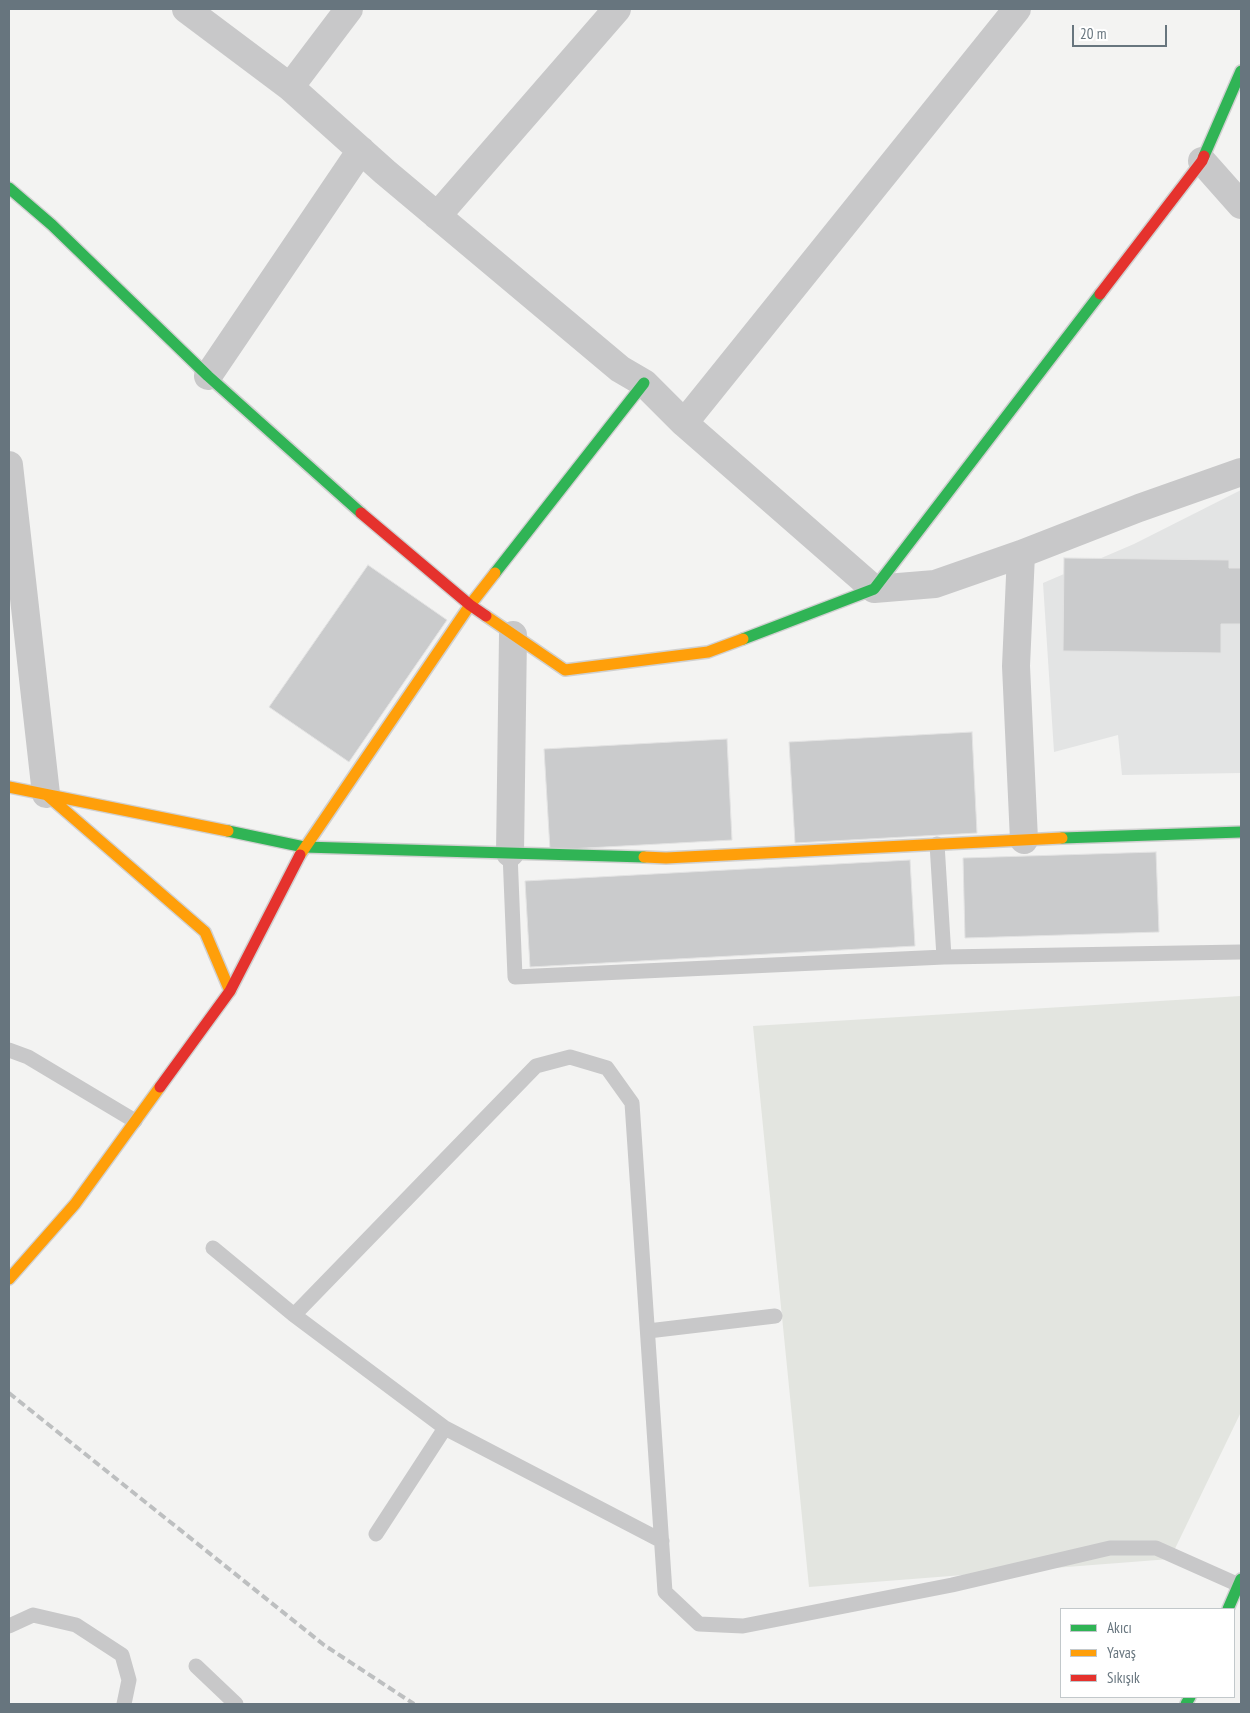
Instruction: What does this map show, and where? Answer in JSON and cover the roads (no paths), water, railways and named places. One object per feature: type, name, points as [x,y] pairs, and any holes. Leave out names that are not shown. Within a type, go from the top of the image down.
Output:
[{"type":"main road","points":[[9,188],[52,225],[208,376],[347,500],[470,605],[565,670],[708,652],[874,589],[1202,161],[1241,72]]},
{"type":"main road","points":[[9,1279],[75,1204],[230,991],[304,847],[470,605],[644,383]]},
{"type":"main road","points":[[12,787],[304,847],[666,858],[1024,840],[1241,832]]},
{"type":"main road","points":[[46,794],[204,932],[230,991]]},
{"type":"main road","points":[[1228,1608],[1240,1582]]},
{"type":"street","points":[[186,9],[290,87],[438,216],[620,369],[644,383],[684,423],[874,589],[935,584],[1241,472]]},
{"type":"street","points":[[290,87],[349,9]]},
{"type":"street","points":[[438,216],[617,9]]},
{"type":"street","points":[[684,423],[1017,9]]},
{"type":"street","points":[[208,376],[361,150]]},
{"type":"street","points":[[1202,161],[1241,205]]},
{"type":"street","points":[[9,465],[46,794]]},
{"type":"street","points":[[1021,554],[1016,666],[1024,840]]},
{"type":"street","points":[[510,853],[513,635]]},
{"type":"lane","points":[[9,805],[12,787]]},
{"type":"lane","points":[[937,844],[944,957]]},
{"type":"lane","points":[[510,853],[515,977],[944,957],[1241,952]]},
{"type":"lane","points":[[9,1050],[28,1057],[135,1121]]},
{"type":"lane","points":[[294,1315],[536,1066],[570,1057],[607,1068],[632,1103],[665,1592],[699,1624],[743,1626],[952,1585],[1110,1548],[1156,1548],[1240,1582]]},
{"type":"lane","points":[[213,1248],[294,1315],[445,1428],[662,1541]]},
{"type":"lane","points":[[648,1331],[775,1316]]},
{"type":"lane","points":[[376,1534],[445,1428]]},
{"type":"lane","points":[[9,1626],[33,1614],[76,1624],[122,1654],[129,1680],[124,1704]]},
{"type":"lane","points":[[196,1666],[236,1704]]},
{"type":"railway","points":[[9,1393],[324,1645],[414,1704]]}]
